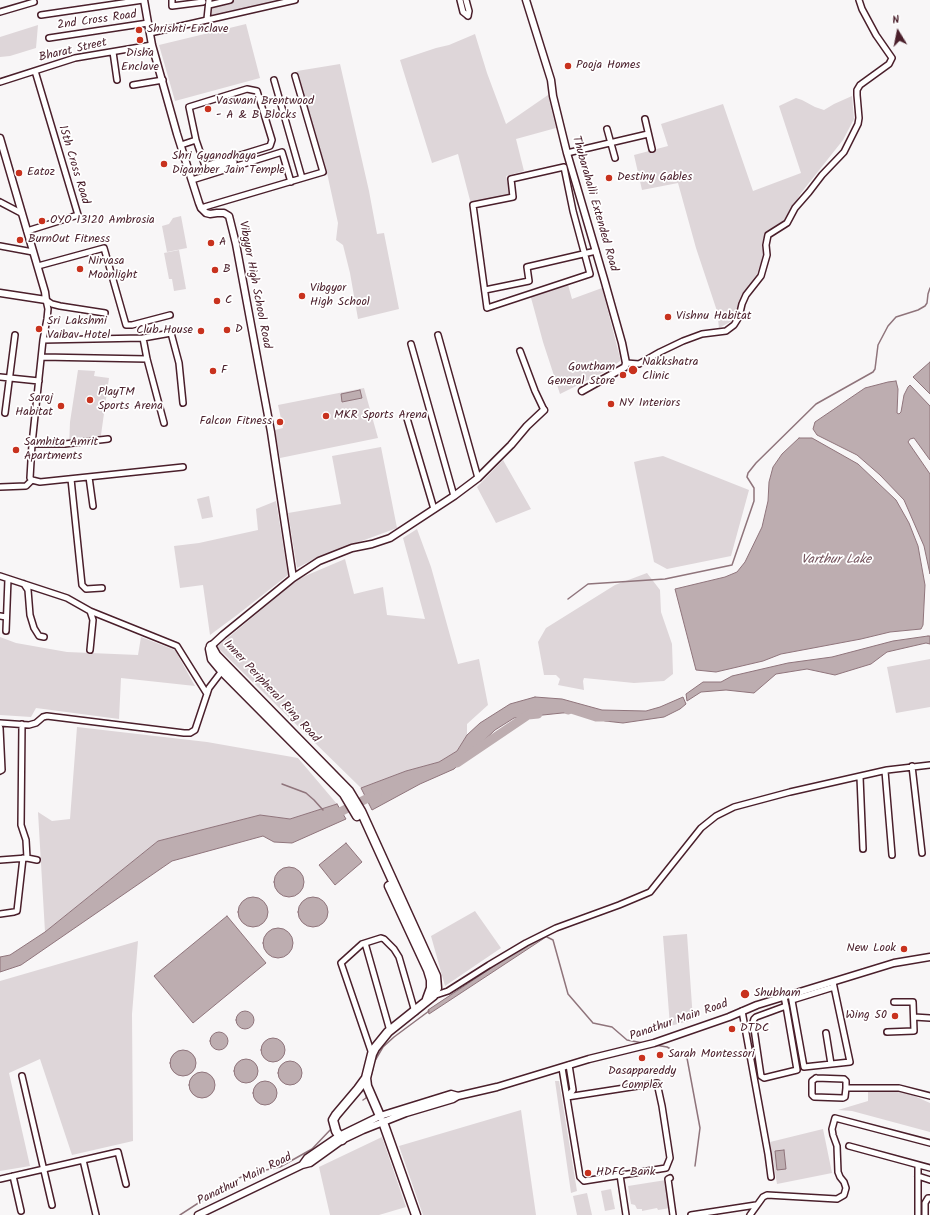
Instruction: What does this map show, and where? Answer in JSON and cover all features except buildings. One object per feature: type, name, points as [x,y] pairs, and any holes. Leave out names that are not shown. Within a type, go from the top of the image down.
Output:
[{"type":"main road","name":"Inner Peripheral Ring Road","points":[[211,646],[214,657],[222,671],[346,793]]},
{"type":"main road","name":"Inner Peripheral Ring Road","points":[[214,657],[346,793],[358,812],[433,968],[436,976],[437,988],[433,996]]},
{"type":"main road","name":"Inner Peripheral Ring Road","points":[[358,812],[428,970],[431,980],[431,988],[427,1002]]},
{"type":"main road","points":[[416,1215],[382,1119],[367,1085],[372,1054],[375,1048],[390,1031],[433,996]]},
{"type":"main road","points":[[338,1133],[333,1120],[336,1115],[358,1089],[367,1085]]},
{"type":"street","points":[[41,15],[144,0],[152,45],[201,208],[291,182],[311,172]]},
{"type":"street","points":[[172,0],[172,6],[203,2]]},
{"type":"street","points":[[207,19],[209,2],[230,0]]},
{"type":"street","points":[[150,33],[295,0]]},
{"type":"street","points":[[460,0],[463,12],[468,16],[469,11],[466,0]]},
{"type":"street","name":"Thubarahalli Extended Road","points":[[526,0],[551,80],[553,96],[567,153],[622,343],[626,362]]},
{"type":"street","points":[[582,391],[625,366],[626,362],[639,364],[683,341],[702,334],[726,331],[737,321],[746,295],[761,276],[768,255],[766,244],[768,235],[787,223],[795,208],[822,175],[844,152],[858,124],[859,118],[857,95],[860,85],[888,64],[892,58],[876,35],[858,0]]},
{"type":"street","points":[[0,12],[34,2]]},
{"type":"street","name":"2nd Cross Road","points":[[49,38],[148,23]]},
{"type":"street","name":"Bharat Street","points":[[0,82],[75,58],[152,45]]},
{"type":"street","points":[[113,52],[117,80]]},
{"type":"street","name":"15th Cross Road","points":[[27,231],[78,215],[35,71]]},
{"type":"street","points":[[295,76],[323,172],[302,176]]},
{"type":"street","points":[[133,85],[163,80]]},
{"type":"street","points":[[274,80],[302,176]]},
{"type":"street","points":[[189,107],[247,89],[257,91],[272,140],[270,146],[205,166]]},
{"type":"street","points":[[214,96],[189,104],[196,140],[206,171],[234,162]]},
{"type":"street","points":[[645,119],[652,149]]},
{"type":"street","points":[[607,129],[615,158]]},
{"type":"street","points":[[567,153],[648,134]]},
{"type":"street","points":[[0,138],[21,213],[38,266],[48,309],[43,340],[32,444],[30,478],[32,480]]},
{"type":"street","points":[[181,145],[196,140]]},
{"type":"street","points":[[192,180],[282,152],[291,182]]},
{"type":"street","points":[[564,167],[573,209],[590,274],[487,308],[473,205],[513,197],[511,179],[564,167]]},
{"type":"street","points":[[0,202],[21,213]]},
{"type":"street","points":[[573,209],[583,206]]},
{"type":"street","name":"Vibgyor High School Road","points":[[201,208],[206,213],[224,213],[229,216],[236,244],[271,432],[293,578]]},
{"type":"street","points":[[0,246],[33,252]]},
{"type":"street","points":[[38,266],[104,248],[126,325],[132,325],[170,315]]},
{"type":"street","points":[[485,290],[529,282],[527,267],[596,251]]},
{"type":"street","points":[[0,293],[46,300],[52,304],[60,306],[105,313]]},
{"type":"street","points":[[43,340],[144,338],[171,333],[179,363],[183,403]]},
{"type":"street","points":[[6,413],[15,335]]},
{"type":"street","points":[[438,335],[478,478]]},
{"type":"street","points":[[144,338],[147,359],[164,423]]},
{"type":"street","points":[[411,344],[454,496]]},
{"type":"street","points":[[211,646],[293,578],[319,562],[339,553],[390,538],[454,496],[478,478],[544,410],[520,351]]},
{"type":"street","points":[[42,358],[147,359]]},
{"type":"street","points":[[0,377],[39,381]]},
{"type":"street","points":[[406,415],[434,509]]},
{"type":"street","points":[[32,444],[65,444],[108,439]]},
{"type":"street","points":[[32,480],[40,482],[183,467]]},
{"type":"street","points":[[89,477],[93,506]]},
{"type":"street","points":[[71,479],[82,585],[86,589],[102,588]]},
{"type":"street","points":[[0,487],[26,486],[32,480]]},
{"type":"street","points":[[0,576],[67,598],[90,611],[177,646],[208,691]]},
{"type":"street","points":[[6,631],[8,579]]},
{"type":"street","points":[[24,584],[28,590],[30,615],[34,628],[39,636],[44,636]]},
{"type":"street","points":[[90,611],[93,620],[90,650]]},
{"type":"street","points":[[0,616],[6,617]]},
{"type":"street","points":[[0,723],[29,725],[36,723],[43,717],[47,716],[190,733],[195,730],[208,691],[222,671]]},
{"type":"street","points":[[0,914],[17,911],[25,858],[26,840],[21,824],[22,724]]},
{"type":"street","points":[[0,728],[2,770],[0,770]]},
{"type":"street","points":[[433,996],[448,991],[495,961],[556,928],[650,892],[705,825],[716,816],[734,807],[783,794],[885,771],[912,766],[930,765]]},
{"type":"street","points":[[912,766],[922,853]]},
{"type":"street","points":[[885,771],[892,855]]},
{"type":"street","points":[[860,777],[863,849]]},
{"type":"street","points":[[0,860],[25,858],[37,860]]},
{"type":"street","points":[[372,1054],[341,963],[362,944],[382,938],[394,949],[399,957],[415,1012]]},
{"type":"street","points":[[365,943],[390,1031]]},
{"type":"street","name":"Panathur Main Road","points":[[198,1215],[302,1164],[307,1158],[338,1133],[451,1094],[458,1096],[497,1087],[589,1059],[654,1043],[757,1005],[833,984],[894,963],[930,957]]},
{"type":"street","points":[[789,997],[804,1066],[850,1062],[833,984]]},
{"type":"street","points":[[786,1006],[756,1017],[753,1022],[761,1076],[764,1078],[797,1070],[786,1006],[789,997]]},
{"type":"street","points":[[887,1032],[914,1032],[913,1002],[894,1002]]},
{"type":"street","points":[[742,1011],[771,1177]]},
{"type":"street","points":[[914,1017],[930,1018]]},
{"type":"street","points":[[826,1033],[832,1064]]},
{"type":"street","points":[[567,1097],[573,1090],[569,1065]]},
{"type":"street","points":[[562,1068],[580,1177],[584,1180],[666,1168],[670,1158],[657,1083],[567,1097]]},
{"type":"street","points":[[22,1076],[52,1206]]},
{"type":"street","points":[[816,1078],[844,1079],[846,1088],[846,1096],[843,1098],[815,1097],[812,1095],[812,1081],[816,1078]]},
{"type":"street","points":[[846,1088],[899,1088],[930,1096]]},
{"type":"street","points":[[750,1215],[763,1197],[767,1196],[837,1199],[844,1194],[846,1188],[838,1172],[837,1146],[832,1129],[835,1118],[930,1143]]},
{"type":"street","points":[[849,1146],[930,1168]]},
{"type":"street","points":[[0,1179],[118,1152],[126,1184]]},
{"type":"street","points":[[83,1160],[96,1215]]},
{"type":"street","points":[[918,1165],[918,1215]]},
{"type":"street","points":[[620,1175],[626,1215]]},
{"type":"street","points":[[13,1176],[22,1214]]},
{"type":"street","points":[[918,1176],[930,1180]]},
{"type":"street","points":[[670,1178],[668,1179],[673,1215]]},
{"type":"street","points":[[927,1211],[925,1203],[928,1198],[930,1198]]},
{"type":"street","points":[[691,1215],[756,1205]]},
{"type":"shaded area","points":[[213,0],[285,0],[210,17]]},
{"type":"shaded area","points":[[246,24],[260,78],[175,101],[159,45]]},
{"type":"shaded area","points":[[38,25],[36,48],[10,56],[0,57],[0,37]]},
{"type":"shaded area","points":[[475,34],[487,73],[506,124],[548,95],[556,128],[516,139],[524,171],[506,176],[511,194],[471,204],[458,154],[432,163],[400,60],[449,45]]},
{"type":"shaded area","points":[[340,64],[369,191],[377,234],[384,233],[399,309],[358,319],[350,273],[343,245],[336,240],[338,223],[327,173],[297,71]]},
{"type":"shaded area","points":[[852,96],[854,119],[843,140],[801,193],[784,221],[765,234],[762,244],[764,254],[757,274],[744,292],[736,315],[730,322],[719,328],[717,311],[696,248],[678,183],[642,190],[634,155],[668,146],[661,124],[723,104],[753,191],[801,173],[779,106],[796,98],[824,110]]},
{"type":"shaded area","points":[[181,216],[187,248],[167,252],[162,226],[169,224],[173,218]]},
{"type":"shaded area","points":[[179,250],[186,289],[174,291],[172,279],[169,279],[164,253]]},
{"type":"shaded area","points":[[567,281],[572,299],[602,288],[620,361],[606,371],[560,394],[543,342],[530,294]]},
{"type":"shaded area","name":"PlayTM Sports Arena","points":[[78,370],[95,371],[94,376],[109,378],[100,442],[69,447],[70,422]]},
{"type":"shaded area","name":"MKR Sports Arena","points":[[364,388],[378,438],[280,458],[275,430],[283,428],[278,405]]},
{"type":"shaded area","points":[[381,447],[397,528],[318,557],[297,568],[288,513],[341,504],[332,456]]},
{"type":"shaded area","points":[[663,456],[749,490],[731,556],[667,569],[654,562],[634,462]]},
{"type":"shaded area","points":[[503,460],[531,509],[496,523],[477,487]]},
{"type":"shaded area","points":[[209,496],[213,517],[202,519],[197,499]]},
{"type":"shaded area","points":[[276,501],[288,575],[210,635],[203,585],[180,588],[174,546],[199,543],[258,530],[256,509]]},
{"type":"shaded area","points":[[417,529],[431,567],[458,664],[479,659],[488,705],[467,724],[467,735],[457,751],[439,762],[406,771],[361,788],[217,647],[298,579],[345,559],[354,594],[383,587],[387,615],[425,619],[403,538]]},
{"type":"shaded area","points":[[647,573],[660,590],[661,612],[672,644],[673,674],[664,681],[634,683],[584,678],[584,690],[558,685],[560,679],[556,675],[544,675],[538,642],[546,628],[615,585]]},
{"type":"shaded area","points":[[0,637],[16,643],[67,652],[138,655],[141,637],[175,650],[195,686],[121,678],[119,719],[36,708],[31,717],[0,715]]},
{"type":"shaded area","points":[[930,659],[930,707],[896,713],[887,667]]},
{"type":"shaded area","points":[[77,727],[207,742],[298,758],[337,804],[290,819],[260,815],[158,841],[45,932],[38,812],[52,821],[70,819]]},
{"type":"shaded area","points":[[475,911],[501,948],[445,986],[431,936]]},
{"type":"shaded area","points":[[687,934],[693,1020],[670,1026],[663,936]]},
{"type":"shaded area","points":[[138,941],[132,1014],[133,1141],[72,1155],[40,1059],[9,1073],[30,1166],[0,1171],[0,981]]},
{"type":"shaded area","points":[[555,1081],[559,1081],[577,1191],[571,1193]]},
{"type":"shaded area","points":[[868,1089],[899,1089],[930,1103],[930,1132],[852,1111],[838,1110],[868,1101]]},
{"type":"shaded area","points":[[521,1110],[536,1215],[423,1215],[399,1146]]},
{"type":"shaded area","points":[[823,1129],[832,1173],[777,1184],[770,1142]]},
{"type":"shaded area","points":[[382,1137],[406,1207],[379,1215],[330,1215],[319,1167]]},
{"type":"shaded area","points":[[666,1180],[670,1208],[658,1210],[657,1208],[642,1211],[642,1209],[637,1209],[635,1205],[631,1204],[628,1186]]},
{"type":"shaded area","points":[[611,1189],[615,1209],[605,1211],[601,1191]]},
{"type":"shaded area","points":[[587,1193],[592,1215],[577,1215],[573,1196]]},
{"type":"water","points":[[930,362],[930,394],[913,377]]},
{"type":"water","points":[[896,381],[898,389],[897,413],[899,414],[901,412],[904,395],[910,385],[930,406],[930,460],[914,438],[910,439],[908,442],[930,474],[930,574],[924,546],[904,500],[880,475],[857,455],[817,435],[813,429],[815,422],[865,388]]},
{"type":"water","points":[[360,390],[362,398],[342,402],[341,394]]},
{"type":"water","name":"Varthur Lake","points":[[799,438],[812,438],[858,464],[896,500],[909,523],[918,546],[925,585],[923,625],[921,629],[890,632],[781,654],[763,661],[716,672],[696,670],[675,589],[725,577],[737,572],[745,562],[762,527],[768,501],[769,482],[773,467],[782,454]]},
{"type":"water","points":[[930,636],[930,644],[926,643],[887,652],[871,664],[835,675],[807,669],[776,674],[754,693],[726,690],[701,692],[687,701],[686,694],[703,682],[721,682],[732,676],[788,663],[832,657],[893,641]]},
{"type":"water","points":[[535,697],[562,699],[602,710],[646,711],[660,707],[683,697],[686,704],[680,709],[664,717],[623,723],[605,721],[584,712],[514,718],[495,730],[454,769],[420,784],[372,810],[361,788],[406,771],[439,762],[457,751],[467,735],[480,723],[510,704]]},
{"type":"water","points":[[337,804],[346,819],[292,843],[274,842],[263,836],[172,861],[21,965],[0,972],[0,957],[10,955],[45,932],[158,841],[260,815],[290,819]]},
{"type":"water","points":[[346,843],[362,862],[335,885],[319,865]]},
{"type":"water","points":[[289,867],[295,868],[303,876],[303,888],[295,896],[289,897],[283,896],[275,888],[274,882],[275,876],[283,868]]},
{"type":"water","points":[[253,897],[259,898],[267,906],[267,918],[259,926],[253,927],[247,926],[239,918],[238,912],[239,906],[247,898]]},
{"type":"water","points":[[313,897],[319,898],[327,906],[327,918],[319,926],[313,927],[307,926],[299,918],[298,912],[299,906],[307,898]]},
{"type":"water","points":[[227,916],[266,963],[193,1023],[154,976]]},
{"type":"water","points":[[278,928],[284,929],[292,937],[292,949],[284,957],[278,958],[272,957],[264,949],[263,943],[264,937],[272,929]]},
{"type":"water","points":[[544,933],[546,937],[429,1014],[428,1010]]},
{"type":"water","points":[[245,1011],[251,1014],[254,1020],[251,1026],[245,1029],[239,1026],[236,1020],[239,1014]]},
{"type":"water","points":[[219,1032],[225,1035],[228,1041],[225,1047],[219,1050],[213,1047],[210,1041],[213,1035]]},
{"type":"water","points":[[273,1038],[278,1039],[284,1045],[284,1055],[278,1061],[273,1062],[268,1061],[262,1055],[261,1050],[262,1045],[268,1039]]},
{"type":"water","points":[[183,1050],[192,1054],[196,1063],[192,1072],[183,1076],[174,1072],[170,1063],[174,1054]]},
{"type":"water","points":[[246,1059],[251,1060],[257,1066],[257,1076],[251,1082],[246,1083],[241,1082],[235,1076],[234,1071],[235,1066],[241,1060]]},
{"type":"water","points":[[290,1061],[295,1062],[301,1068],[301,1078],[295,1084],[290,1085],[285,1084],[279,1078],[278,1073],[279,1068],[285,1062]]},
{"type":"water","points":[[202,1072],[211,1076],[215,1085],[211,1094],[202,1098],[193,1094],[189,1085],[193,1076]]},
{"type":"water","points":[[265,1081],[270,1082],[276,1088],[276,1098],[270,1104],[265,1105],[260,1104],[254,1098],[253,1093],[254,1088],[260,1082]]},
{"type":"water","points":[[784,1150],[786,1169],[777,1170],[775,1151]]},
{"type":"waterway","points":[[568,599],[588,584],[665,579],[732,565],[754,501],[754,488],[747,477],[748,473],[756,463],[816,404],[873,372],[875,369],[878,345],[888,326],[896,317],[918,310],[925,306],[930,288]]},
{"type":"waterway","points":[[568,710],[571,709],[596,717],[608,717]]},
{"type":"waterway","points":[[457,763],[528,715],[538,714]]},
{"type":"waterway","points":[[282,784],[306,793],[323,810]]},
{"type":"waterway","points":[[332,816],[377,795]]},
{"type":"waterway","points":[[544,936],[553,940],[568,994],[593,1023],[612,1027],[627,1040],[643,1043]]},
{"type":"waterway","points":[[373,1064],[383,1047],[429,1011]]},
{"type":"waterway","points":[[655,1045],[667,1047],[687,1058],[700,1128],[695,1166]]},
{"type":"waterway","points":[[370,1080],[373,1068]]},
{"type":"waterway","points":[[363,1100],[366,1098],[367,1094]]},
{"type":"waterway","points":[[180,1215],[226,1185],[247,1174],[280,1167],[312,1149],[332,1128]]},
{"type":"place","name":"Shrishti Enclave","points":[[139,30]]},
{"type":"place","name":"Disha Enclave","points":[[140,40]]},
{"type":"place","name":"Pooja Homes","points":[[568,66]]},
{"type":"place","name":"Vaswani Brentwood - A & B Blocks","points":[[208,109]]},
{"type":"place","name":"Shri Gyanodhaya Digamber Jain Temple","points":[[164,164]]},
{"type":"place","name":"Eatoz","points":[[19,173]]},
{"type":"place","name":"Destiny Gables","points":[[609,178]]},
{"type":"place","name":"OYO 13120 Ambrosia","points":[[42,221]]},
{"type":"place","name":"BurnOut Fitness","points":[[20,240]]},
{"type":"place","name":"A","points":[[211,243]]},
{"type":"place","name":"Nirvasa Moonlight","points":[[80,269]]},
{"type":"place","name":"B","points":[[215,270]]},
{"type":"place","name":"Vibgyor High School","points":[[302,296]]},
{"type":"place","name":"C","points":[[217,301]]},
{"type":"place","name":"Vishnu Habitat","points":[[668,317]]},
{"type":"place","name":"Sri Lakshmi Vaibav Hotel","points":[[39,329]]},
{"type":"place","name":"D","points":[[227,330]]},
{"type":"place","name":"Club House","points":[[201,331]]},
{"type":"place","name":"Nakkshatra Clinic","points":[[633,370]]},
{"type":"place","name":"F","points":[[213,371]]},
{"type":"place","name":"Gowtham General Store","points":[[623,375]]},
{"type":"place","name":"PlayTM Sports Arena","points":[[90,400]]},
{"type":"place","name":"NY Interiors","points":[[611,404]]},
{"type":"place","name":"Saroj Habitat","points":[[61,406]]},
{"type":"place","name":"MKR Sports Arena","points":[[326,416]]},
{"type":"place","name":"Falcon Fitness","points":[[280,422]]},
{"type":"place","name":"Samhita Amrit Apartments","points":[[16,450]]},
{"type":"place","name":"New Look","points":[[904,949]]},
{"type":"place","name":"Shubham","points":[[745,994]]},
{"type":"place","name":"Wing 50","points":[[895,1016]]},
{"type":"place","name":"DTDC","points":[[732,1029]]},
{"type":"place","name":"Sarah Montessori","points":[[660,1055]]},
{"type":"place","name":"Dasappareddy Complex","points":[[642,1058]]},
{"type":"place","name":"HDFC Bank","points":[[588,1173]]}]
